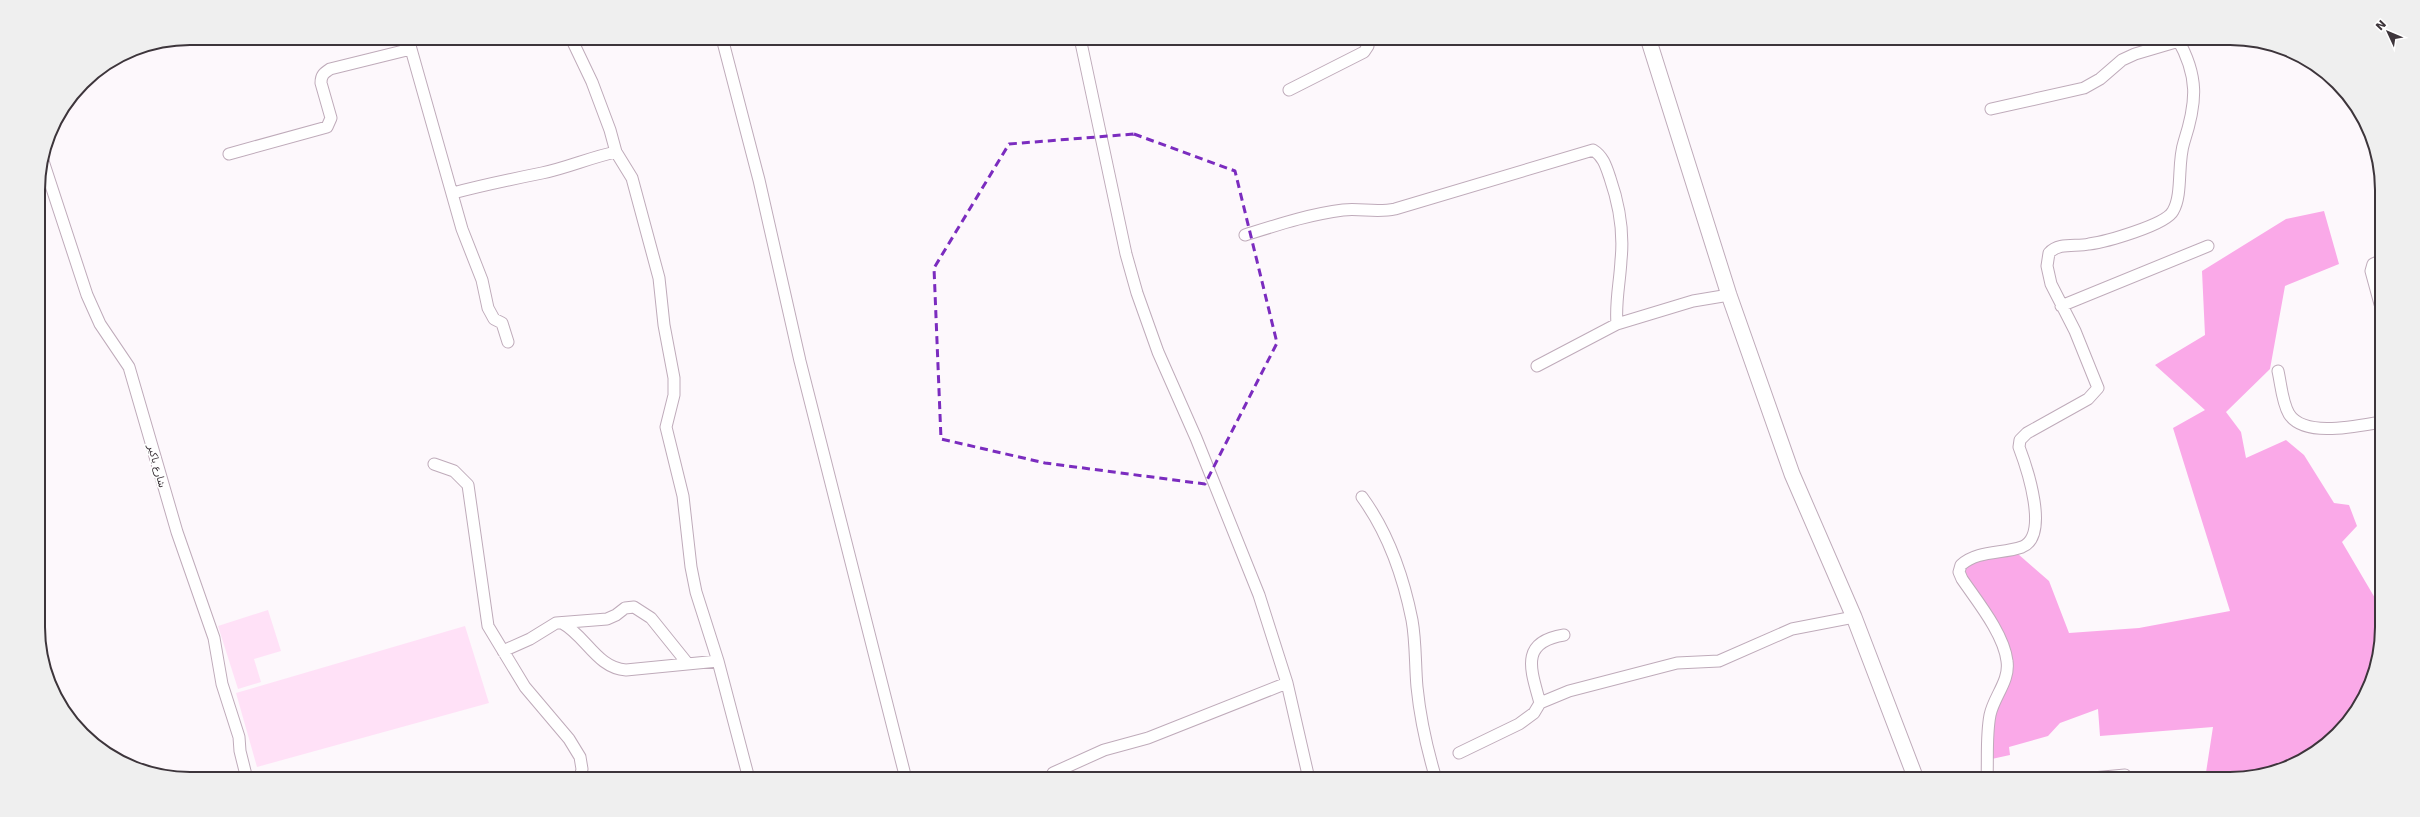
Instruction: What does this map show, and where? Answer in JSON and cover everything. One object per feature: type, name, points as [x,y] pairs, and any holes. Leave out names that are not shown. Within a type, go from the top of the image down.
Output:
[{"type":"street","points":[[229,154],[327,127],[331,118],[321,83],[321,77],[324,73],[330,69],[404,45]]},
{"type":"street","points":[[411,45],[462,229],[482,280],[488,308],[494,319],[502,323],[508,342]]},
{"type":"street","points":[[574,45],[592,82],[610,130],[616,152],[632,178],[659,278],[664,325],[674,378],[674,395],[666,427],[683,496],[686,538],[696,592],[718,661],[747,772]]},
{"type":"street","points":[[724,45],[759,180],[800,361],[904,772]]},
{"type":"street","points":[[1081,45],[1126,254],[1137,293],[1158,352],[1196,438],[1259,596],[1287,683],[1307,772]]},
{"type":"street","points":[[1289,90],[1364,52],[1368,45]]},
{"type":"street","points":[[1650,45],[1729,295],[1792,474],[1854,617],[1913,772]]},
{"type":"street","points":[[1991,109],[2084,88],[2100,79],[2122,60],[2163,45]]},
{"type":"street","points":[[1987,772],[1990,714],[2007,676],[2008,661],[2004,648],[1986,615],[1959,572],[1961,565],[1966,561],[1998,550],[2022,547],[2031,540],[2035,532],[2036,515],[2019,447],[2020,440],[2027,433],[2088,399],[2098,388],[2075,330],[2061,306],[2051,284],[2047,266],[2049,253],[2058,247],[2089,244],[2113,238],[2164,220],[2173,211],[2183,144],[2190,125],[2194,105],[2192,70],[2180,45]]},
{"type":"street","points":[[1245,236],[1324,212],[1395,209],[1593,150],[1598,153],[1607,169],[1620,220],[1621,260],[1616,292],[1617,324]]},
{"type":"street","points":[[453,193],[522,176],[542,173],[578,161],[616,152]]},
{"type":"street","name":"شارع باكير","points":[[46,170],[87,295],[100,324],[129,367],[177,532],[214,638],[222,684],[240,737],[240,751],[244,772]]},
{"type":"street","points":[[2061,306],[2208,246]]},
{"type":"street","points":[[2375,264],[2371,271],[2375,286]]},
{"type":"street","points":[[1538,366],[1617,324],[1693,301],[1729,295]]},
{"type":"street","points":[[2278,371],[2288,412],[2293,419],[2303,426],[2332,428],[2375,423]]},
{"type":"street","points":[[434,464],[454,471],[468,485],[488,626],[525,687],[569,739],[580,757],[581,772]]},
{"type":"street","points":[[1362,497],[1390,542],[1403,584],[1412,622],[1419,702],[1434,772]]},
{"type":"street","points":[[503,650],[530,639],[556,623],[607,619],[616,615],[624,608],[634,607],[651,618],[665,631],[688,664]]},
{"type":"street","points":[[1459,753],[1519,724],[1534,713],[1540,703],[1569,691],[1677,664],[1719,661],[1792,629],[1854,617]]},
{"type":"street","points":[[562,623],[570,627],[606,665],[615,669],[718,661]]},
{"type":"street","points":[[1540,703],[1533,679],[1532,653],[1539,642],[1548,638],[1564,635]]},
{"type":"street","points":[[1057,772],[1104,750],[1148,738],[1287,683]]},
{"type":"highlighted area","points":[[1134,134],[1235,171],[1277,343],[1205,484],[1045,463],[941,439],[934,268],[1009,144]]},
{"type":"shaded area","points":[[2324,211],[2339,264],[2285,286],[2270,369],[2226,412],[2241,432],[2246,458],[2286,440],[2304,455],[2334,503],[2349,505],[2357,526],[2342,542],[2375,598],[2374,646],[2364,682],[2356,699],[2345,715],[2325,736],[2302,753],[2285,761],[2249,771],[2206,772],[2213,727],[2100,736],[2098,709],[2060,723],[2048,736],[2009,747],[2010,755],[1987,760],[1982,725],[1989,724],[2002,688],[2004,648],[1959,572],[1973,557],[1989,553],[2018,554],[2049,581],[2069,633],[2139,628],[2230,611],[2173,428],[2205,410],[2155,365],[2205,335],[2202,271],[2286,219]]},
{"type":"shaded area","points":[[268,610],[281,651],[254,659],[261,682],[238,689],[218,626]]},
{"type":"shaded area","points":[[465,626],[489,703],[257,767],[236,693]]}]
